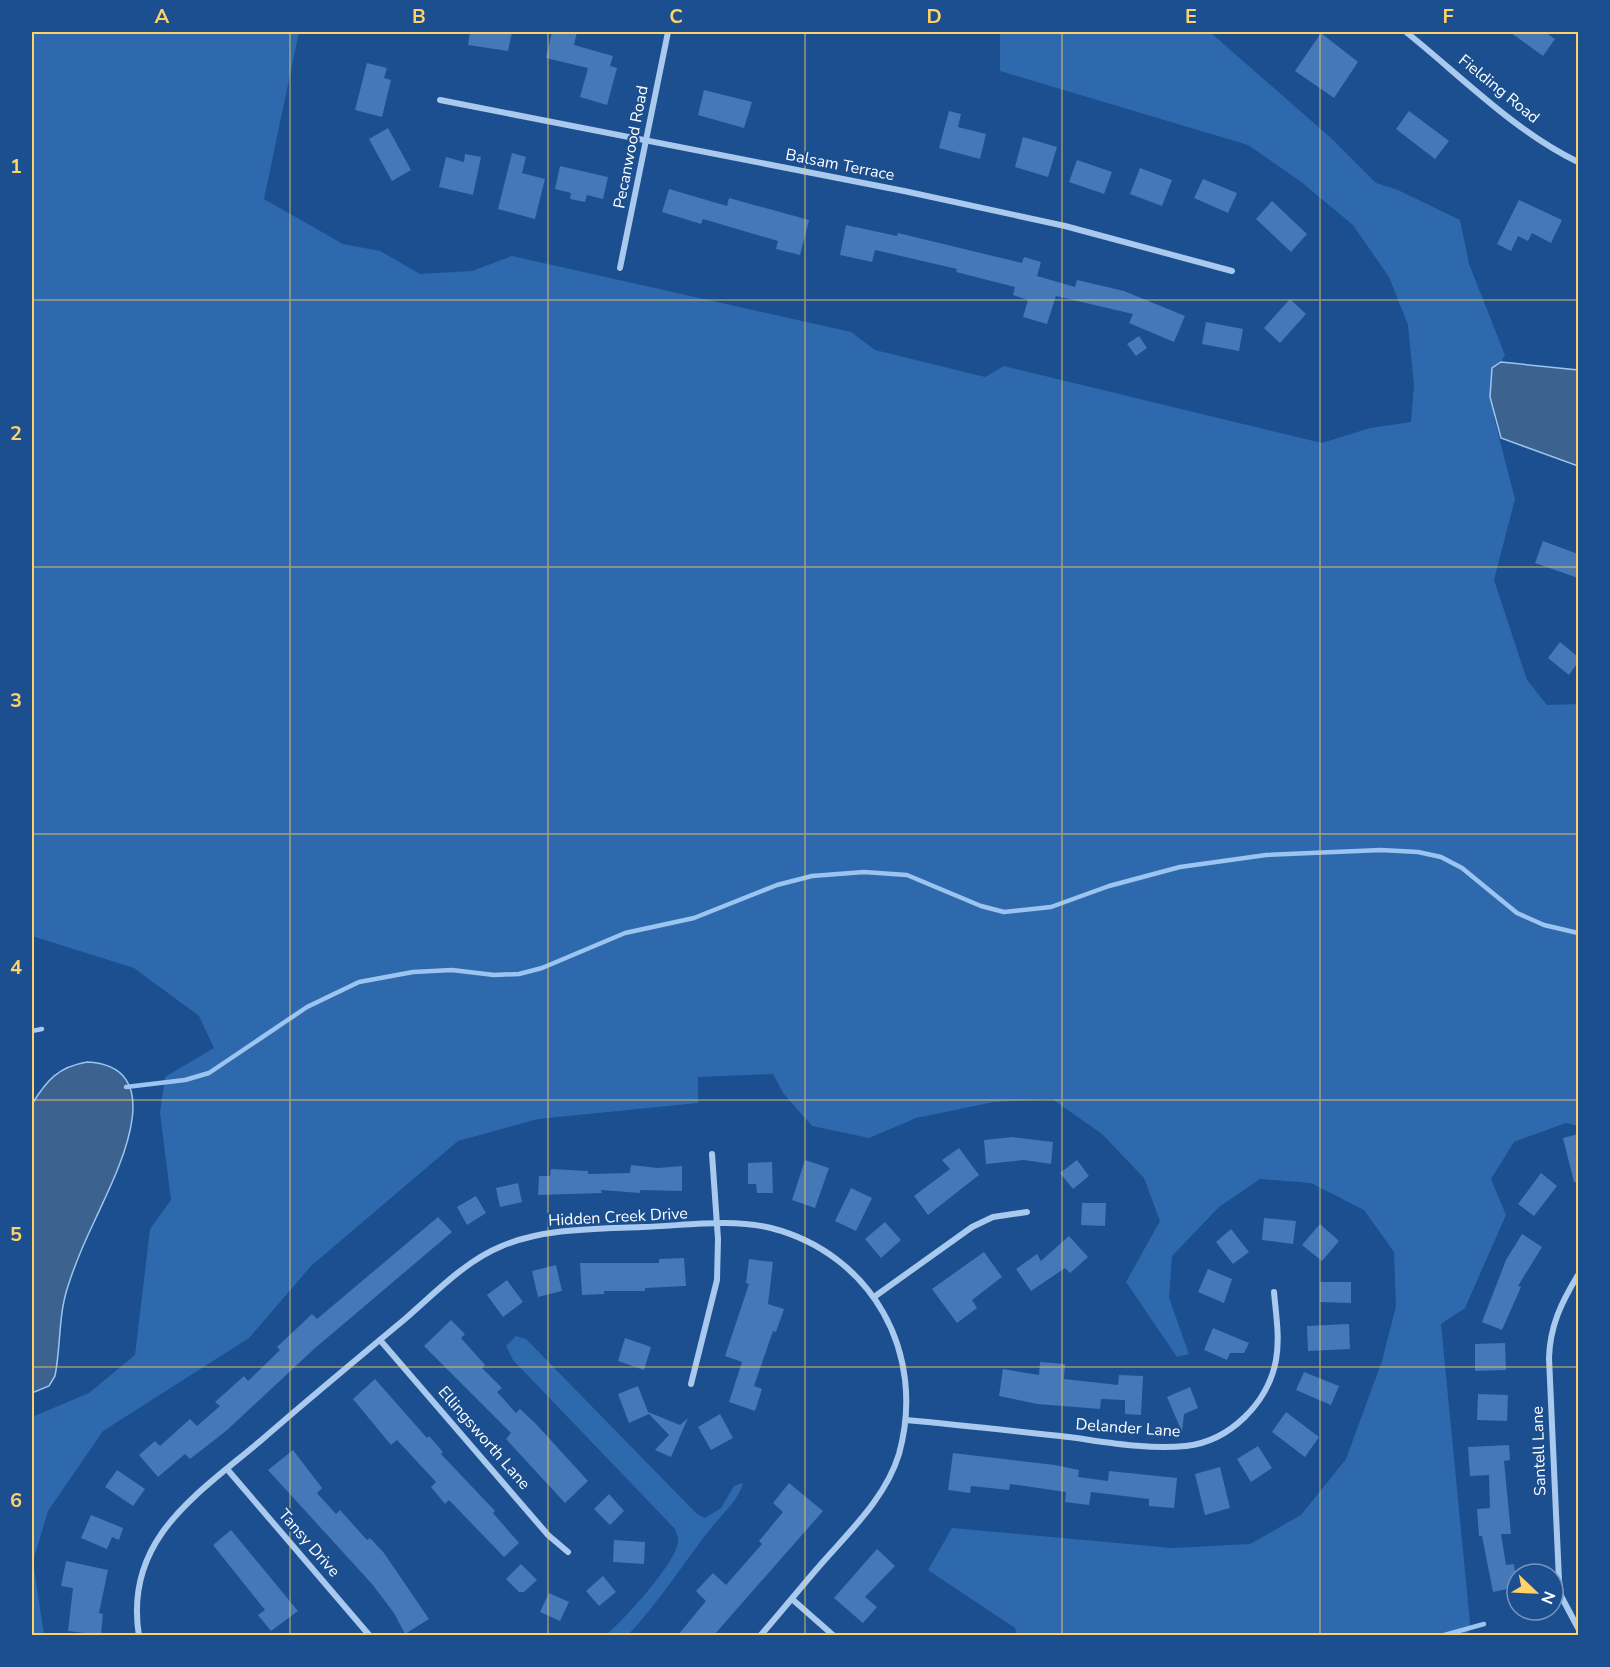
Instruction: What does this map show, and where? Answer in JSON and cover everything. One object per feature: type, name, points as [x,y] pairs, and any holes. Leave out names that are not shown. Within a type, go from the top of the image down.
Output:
[{"type":"street","name":"Pecanwood Road","points":[[620,268],[668,32]]},
{"type":"street","name":"Fielding Road","points":[[1406,32],[1518,124],[1550,147],[1578,162]]},
{"type":"street","name":"Balsam Terrace","points":[[440,100],[904,191],[1065,226],[1232,271]]},
{"type":"street","points":[[691,1384],[717,1280],[717,1225],[712,1154]]},
{"type":"street","points":[[874,1298],[972,1227],[993,1217],[1027,1212]]},
{"type":"street","name":"Hidden Creek Drive","points":[[139,1635],[135,1612],[143,1564],[154,1541],[171,1520],[227,1469],[457,1275],[484,1255],[504,1245],[553,1233],[717,1225],[748,1225],[798,1237],[825,1250],[839,1261],[874,1298],[896,1336],[904,1363],[906,1420],[899,1454],[881,1493],[760,1635]]},
{"type":"street","name":"Santell Lane","points":[[1578,1275],[1555,1317],[1550,1337],[1549,1358],[1558,1580],[1561,1596],[1578,1628]]},
{"type":"street","name":"Delander Lane","points":[[906,1420],[1130,1444],[1186,1446],[1206,1441],[1242,1420],[1258,1402],[1270,1381],[1276,1359],[1278,1326],[1274,1293]]},
{"type":"street","name":"Ellingsworth Lane","points":[[380,1340],[548,1534],[568,1552]]},
{"type":"street","name":"Tansy Drive","points":[[227,1469],[370,1635]]},
{"type":"street","points":[[792,1599],[834,1635]]},
{"type":"lane","points":[[32,1031],[42,1029]]},
{"type":"shaded area","points":[[32,32],[299,32],[264,199],[343,244],[380,251],[420,274],[472,271],[512,256],[851,332],[875,350],[985,377],[1004,366],[1322,443],[1370,428],[1411,422],[1414,385],[1408,325],[1389,277],[1353,225],[1300,181],[1248,145],[1000,71],[1000,32],[1210,32],[1332,139],[1376,183],[1398,190],[1460,220],[1469,264],[1505,355],[1501,362],[1492,368],[1494,418],[1515,499],[1494,580],[1527,680],[1547,705],[1578,704],[1578,1126],[1566,1123],[1514,1142],[1491,1179],[1506,1215],[1465,1308],[1441,1324],[1470,1623],[1468,1635],[1017,1635],[1015,1628],[928,1570],[952,1528],[1172,1548],[1250,1544],[1301,1515],[1346,1459],[1382,1361],[1396,1306],[1394,1252],[1364,1210],[1311,1183],[1260,1179],[1219,1207],[1172,1256],[1169,1298],[1189,1354],[1177,1357],[1126,1282],[1160,1221],[1144,1178],[1102,1134],[1052,1099],[994,1102],[916,1118],[869,1138],[812,1126],[783,1093],[773,1074],[698,1077],[698,1103],[538,1119],[458,1141],[311,1266],[249,1338],[103,1431],[48,1511],[33,1561],[44,1635],[32,1635],[32,1417],[89,1393],[135,1355],[150,1229],[171,1200],[160,1113],[165,1077],[214,1048],[199,1016],[134,968],[32,936]]},
{"type":"shaded area","points":[[1501,362],[1578,370],[1578,466],[1501,438],[1490,397],[1492,368]]},
{"type":"shaded area","points":[[87,1062],[113,1068],[128,1083],[133,1103],[131,1128],[113,1180],[83,1246],[68,1286],[63,1308],[55,1376],[49,1386],[32,1393],[32,1104],[54,1076],[68,1067]]},
{"type":"shaded area","points":[[516,1336],[526,1339],[697,1514],[705,1518],[721,1508],[734,1486],[743,1483],[734,1501],[628,1635],[606,1635],[636,1605],[659,1577],[675,1551],[678,1542],[677,1533],[513,1360],[506,1346]]},
{"type":"building","points":[[470,32],[512,32],[508,51],[468,45]]},
{"type":"building","points":[[552,32],[577,32],[574,45],[613,56],[610,66],[617,68],[607,105],[580,97],[588,68],[546,58]]},
{"type":"building","points":[[1510,32],[1545,32],[1555,39],[1543,56]]},
{"type":"building","points":[[1321,33],[1358,62],[1334,98],[1295,71]]},
{"type":"building","points":[[367,63],[387,68],[384,78],[391,80],[382,117],[355,110]]},
{"type":"building","points":[[704,90],[752,102],[744,128],[698,115]]},
{"type":"building","points":[[949,111],[961,114],[958,127],[986,134],[980,159],[939,148]]},
{"type":"building","points":[[1409,111],[1449,141],[1435,159],[1396,129]]},
{"type":"building","points":[[388,128],[411,170],[392,181],[369,139]]},
{"type":"building","points":[[1023,137],[1057,147],[1048,177],[1015,167]]},
{"type":"building","points":[[512,153],[526,157],[522,173],[545,179],[535,219],[498,209]]},
{"type":"building","points":[[465,154],[481,157],[473,195],[439,187],[446,157],[464,162]]},
{"type":"building","points":[[1077,160],[1112,172],[1104,194],[1069,182]]},
{"type":"building","points":[[560,166],[608,177],[603,199],[587,195],[585,202],[570,199],[571,193],[555,189]]},
{"type":"building","points":[[1140,168],[1172,180],[1162,206],[1130,194]]},
{"type":"building","points":[[1203,179],[1237,193],[1228,213],[1194,198]]},
{"type":"building","points":[[669,189],[727,206],[729,198],[809,220],[800,255],[776,249],[778,241],[703,219],[701,224],[662,212]]},
{"type":"building","points":[[1519,200],[1562,220],[1551,243],[1532,233],[1528,241],[1518,236],[1511,251],[1497,244]]},
{"type":"building","points":[[1272,201],[1307,234],[1291,252],[1256,219]]},
{"type":"building","points":[[846,225],[897,236],[898,233],[1022,263],[1024,257],[1041,262],[1037,276],[1075,287],[1077,280],[1124,291],[1185,316],[1174,342],[1129,323],[1133,314],[1056,296],[1047,324],[1023,317],[1028,300],[1013,295],[1015,287],[956,272],[957,269],[875,250],[872,262],[840,255]]},
{"type":"building","points":[[1290,299],[1306,314],[1280,343],[1264,328]]},
{"type":"building","points":[[1206,322],[1243,329],[1239,351],[1202,344]]},
{"type":"building","points":[[1139,336],[1147,348],[1136,356],[1127,344]]},
{"type":"building","points":[[1543,541],[1578,554],[1578,578],[1535,563]]},
{"type":"building","points":[[1560,642],[1578,657],[1578,662],[1569,675],[1548,658]]},
{"type":"building","points":[[1578,1134],[1578,1182],[1574,1182],[1563,1138]]},
{"type":"building","points":[[1013,1137],[1053,1142],[1051,1164],[1024,1160],[986,1164],[984,1140]]},
{"type":"building","points":[[959,1148],[979,1175],[928,1215],[914,1196],[950,1169],[942,1160]]},
{"type":"building","points":[[805,1160],[829,1168],[815,1208],[792,1200]]},
{"type":"building","points":[[1077,1160],[1089,1176],[1073,1189],[1060,1173]]},
{"type":"building","points":[[772,1162],[773,1193],[757,1193],[756,1184],[748,1184],[748,1163]]},
{"type":"building","points":[[631,1165],[658,1168],[682,1166],[682,1191],[640,1190],[640,1193],[601,1190],[602,1193],[538,1195],[539,1176],[550,1176],[551,1169],[588,1171],[588,1174],[630,1173]]},
{"type":"building","points":[[1541,1173],[1557,1186],[1534,1216],[1518,1204]]},
{"type":"building","points":[[518,1183],[522,1202],[500,1207],[496,1188]]},
{"type":"building","points":[[851,1188],[872,1198],[856,1231],[835,1221]]},
{"type":"building","points":[[476,1196],[486,1213],[467,1225],[457,1207]]},
{"type":"building","points":[[1082,1203],[1106,1203],[1105,1226],[1081,1225]]},
{"type":"building","points":[[438,1217],[452,1232],[314,1349],[226,1431],[190,1459],[185,1454],[158,1477],[139,1455],[155,1441],[160,1446],[190,1419],[197,1426],[220,1406],[215,1402],[244,1376],[248,1381],[280,1350],[277,1347],[312,1314],[317,1319]]},
{"type":"building","points":[[1264,1218],[1296,1221],[1293,1244],[1262,1240]]},
{"type":"building","points":[[885,1222],[901,1240],[881,1258],[865,1239]]},
{"type":"building","points":[[1320,1224],[1339,1241],[1322,1261],[1302,1245]]},
{"type":"building","points":[[1231,1229],[1249,1252],[1233,1264],[1216,1242]]},
{"type":"building","points":[[1522,1234],[1542,1247],[1518,1286],[1521,1287],[1502,1330],[1482,1322],[1506,1260]]},
{"type":"building","points":[[1069,1236],[1088,1257],[1070,1273],[1065,1268],[1031,1291],[1016,1269],[1037,1254],[1041,1261]]},
{"type":"building","points":[[984,1252],[1002,1277],[972,1300],[977,1308],[957,1323],[932,1289]]},
{"type":"building","points":[[684,1258],[686,1286],[645,1288],[645,1291],[604,1291],[604,1294],[582,1295],[580,1263],[659,1263],[659,1259]]},
{"type":"building","points":[[749,1259],[773,1262],[768,1304],[784,1309],[776,1332],[773,1331],[754,1386],[762,1389],[755,1411],[729,1402],[742,1362],[725,1356],[749,1284],[746,1283]]},
{"type":"building","points":[[556,1265],[562,1291],[538,1297],[532,1271]]},
{"type":"building","points":[[1208,1269],[1232,1279],[1224,1303],[1198,1292]]},
{"type":"building","points":[[507,1280],[523,1302],[503,1317],[487,1295]]},
{"type":"building","points":[[1320,1282],[1351,1282],[1351,1303],[1320,1302]]},
{"type":"building","points":[[451,1320],[465,1334],[461,1338],[485,1365],[482,1368],[502,1388],[497,1392],[516,1413],[520,1409],[536,1424],[588,1481],[565,1503],[506,1439],[511,1433],[424,1346]]},
{"type":"building","points":[[1349,1324],[1350,1349],[1308,1351],[1307,1326]]},
{"type":"building","points":[[1213,1328],[1249,1343],[1244,1353],[1230,1353],[1227,1360],[1204,1350]]},
{"type":"building","points":[[625,1338],[651,1347],[644,1370],[618,1361]]},
{"type":"building","points":[[1505,1343],[1506,1370],[1475,1371],[1475,1344]]},
{"type":"building","points":[[1040,1362],[1065,1364],[1064,1379],[1118,1385],[1119,1375],[1143,1376],[1141,1415],[1125,1414],[1125,1400],[1101,1399],[1100,1409],[1037,1404],[999,1396],[1003,1369],[1039,1375]]},
{"type":"building","points":[[1304,1372],[1339,1386],[1331,1405],[1296,1390]]},
{"type":"building","points":[[375,1379],[495,1511],[493,1513],[519,1543],[504,1557],[449,1500],[445,1504],[431,1487],[436,1482],[397,1440],[391,1445],[353,1399]]},
{"type":"building","points":[[638,1386],[648,1412],[680,1425],[688,1418],[671,1457],[655,1450],[669,1435],[649,1414],[629,1423],[618,1394]]},
{"type":"building","points":[[1190,1387],[1198,1408],[1184,1414],[1182,1432],[1167,1397]]},
{"type":"building","points":[[1478,1394],[1508,1395],[1507,1421],[1477,1420]]},
{"type":"building","points":[[1286,1412],[1319,1437],[1305,1457],[1272,1432]]},
{"type":"building","points":[[720,1414],[733,1438],[711,1450],[698,1427]]},
{"type":"building","points":[[1509,1445],[1510,1460],[1504,1461],[1511,1534],[1501,1534],[1506,1562],[1505,1590],[1493,1592],[1482,1536],[1479,1536],[1477,1509],[1490,1508],[1489,1475],[1470,1476],[1468,1447]]},
{"type":"building","points":[[1258,1446],[1272,1468],[1251,1482],[1237,1459]]},
{"type":"building","points":[[293,1450],[322,1488],[317,1493],[336,1514],[340,1510],[367,1540],[370,1538],[384,1553],[429,1619],[405,1634],[394,1613],[372,1584],[268,1470]]},
{"type":"building","points":[[953,1453],[1055,1465],[1079,1470],[1078,1477],[1108,1481],[1109,1471],[1177,1478],[1174,1508],[1149,1506],[1149,1499],[1091,1492],[1089,1505],[1065,1502],[1066,1492],[1010,1484],[1009,1490],[971,1486],[970,1493],[948,1490]]},
{"type":"building","points":[[1220,1467],[1230,1508],[1205,1515],[1195,1474]]},
{"type":"building","points":[[117,1470],[145,1489],[133,1506],[105,1487]]},
{"type":"building","points":[[789,1483],[823,1511],[714,1635],[678,1635],[706,1601],[696,1591],[713,1573],[726,1585],[762,1544],[759,1541],[783,1512],[773,1503]]},
{"type":"building","points":[[609,1494],[624,1511],[610,1525],[594,1509]]},
{"type":"building","points":[[91,1515],[123,1528],[119,1540],[112,1537],[107,1549],[81,1538]]},
{"type":"building","points":[[231,1530],[298,1611],[271,1631],[258,1615],[265,1610],[213,1545]]},
{"type":"building","points":[[614,1540],[645,1542],[644,1564],[613,1562]]},
{"type":"building","points":[[877,1549],[895,1566],[865,1597],[877,1607],[863,1623],[834,1598]]},
{"type":"building","points":[[66,1561],[108,1570],[99,1613],[103,1614],[101,1635],[68,1631],[73,1588],[61,1586]]},
{"type":"building","points":[[521,1564],[537,1580],[524,1592],[519,1592],[506,1579]]},
{"type":"building","points":[[603,1576],[616,1592],[599,1606],[586,1591]]},
{"type":"building","points":[[549,1593],[569,1602],[560,1621],[540,1612]]},
{"type":"waterway","points":[[126,1087],[185,1080],[209,1073],[307,1007],[359,982],[413,972],[452,970],[494,975],[519,974],[542,968],[625,933],[694,918],[777,885],[812,876],[864,872],[907,875],[981,906],[1004,912],[1051,907],[1109,886],[1180,867],[1266,855],[1381,850],[1418,852],[1441,857],[1462,868],[1517,913],[1544,925],[1578,933]]},
{"type":"waterway","points":[[1441,1636],[1484,1624]]}]
